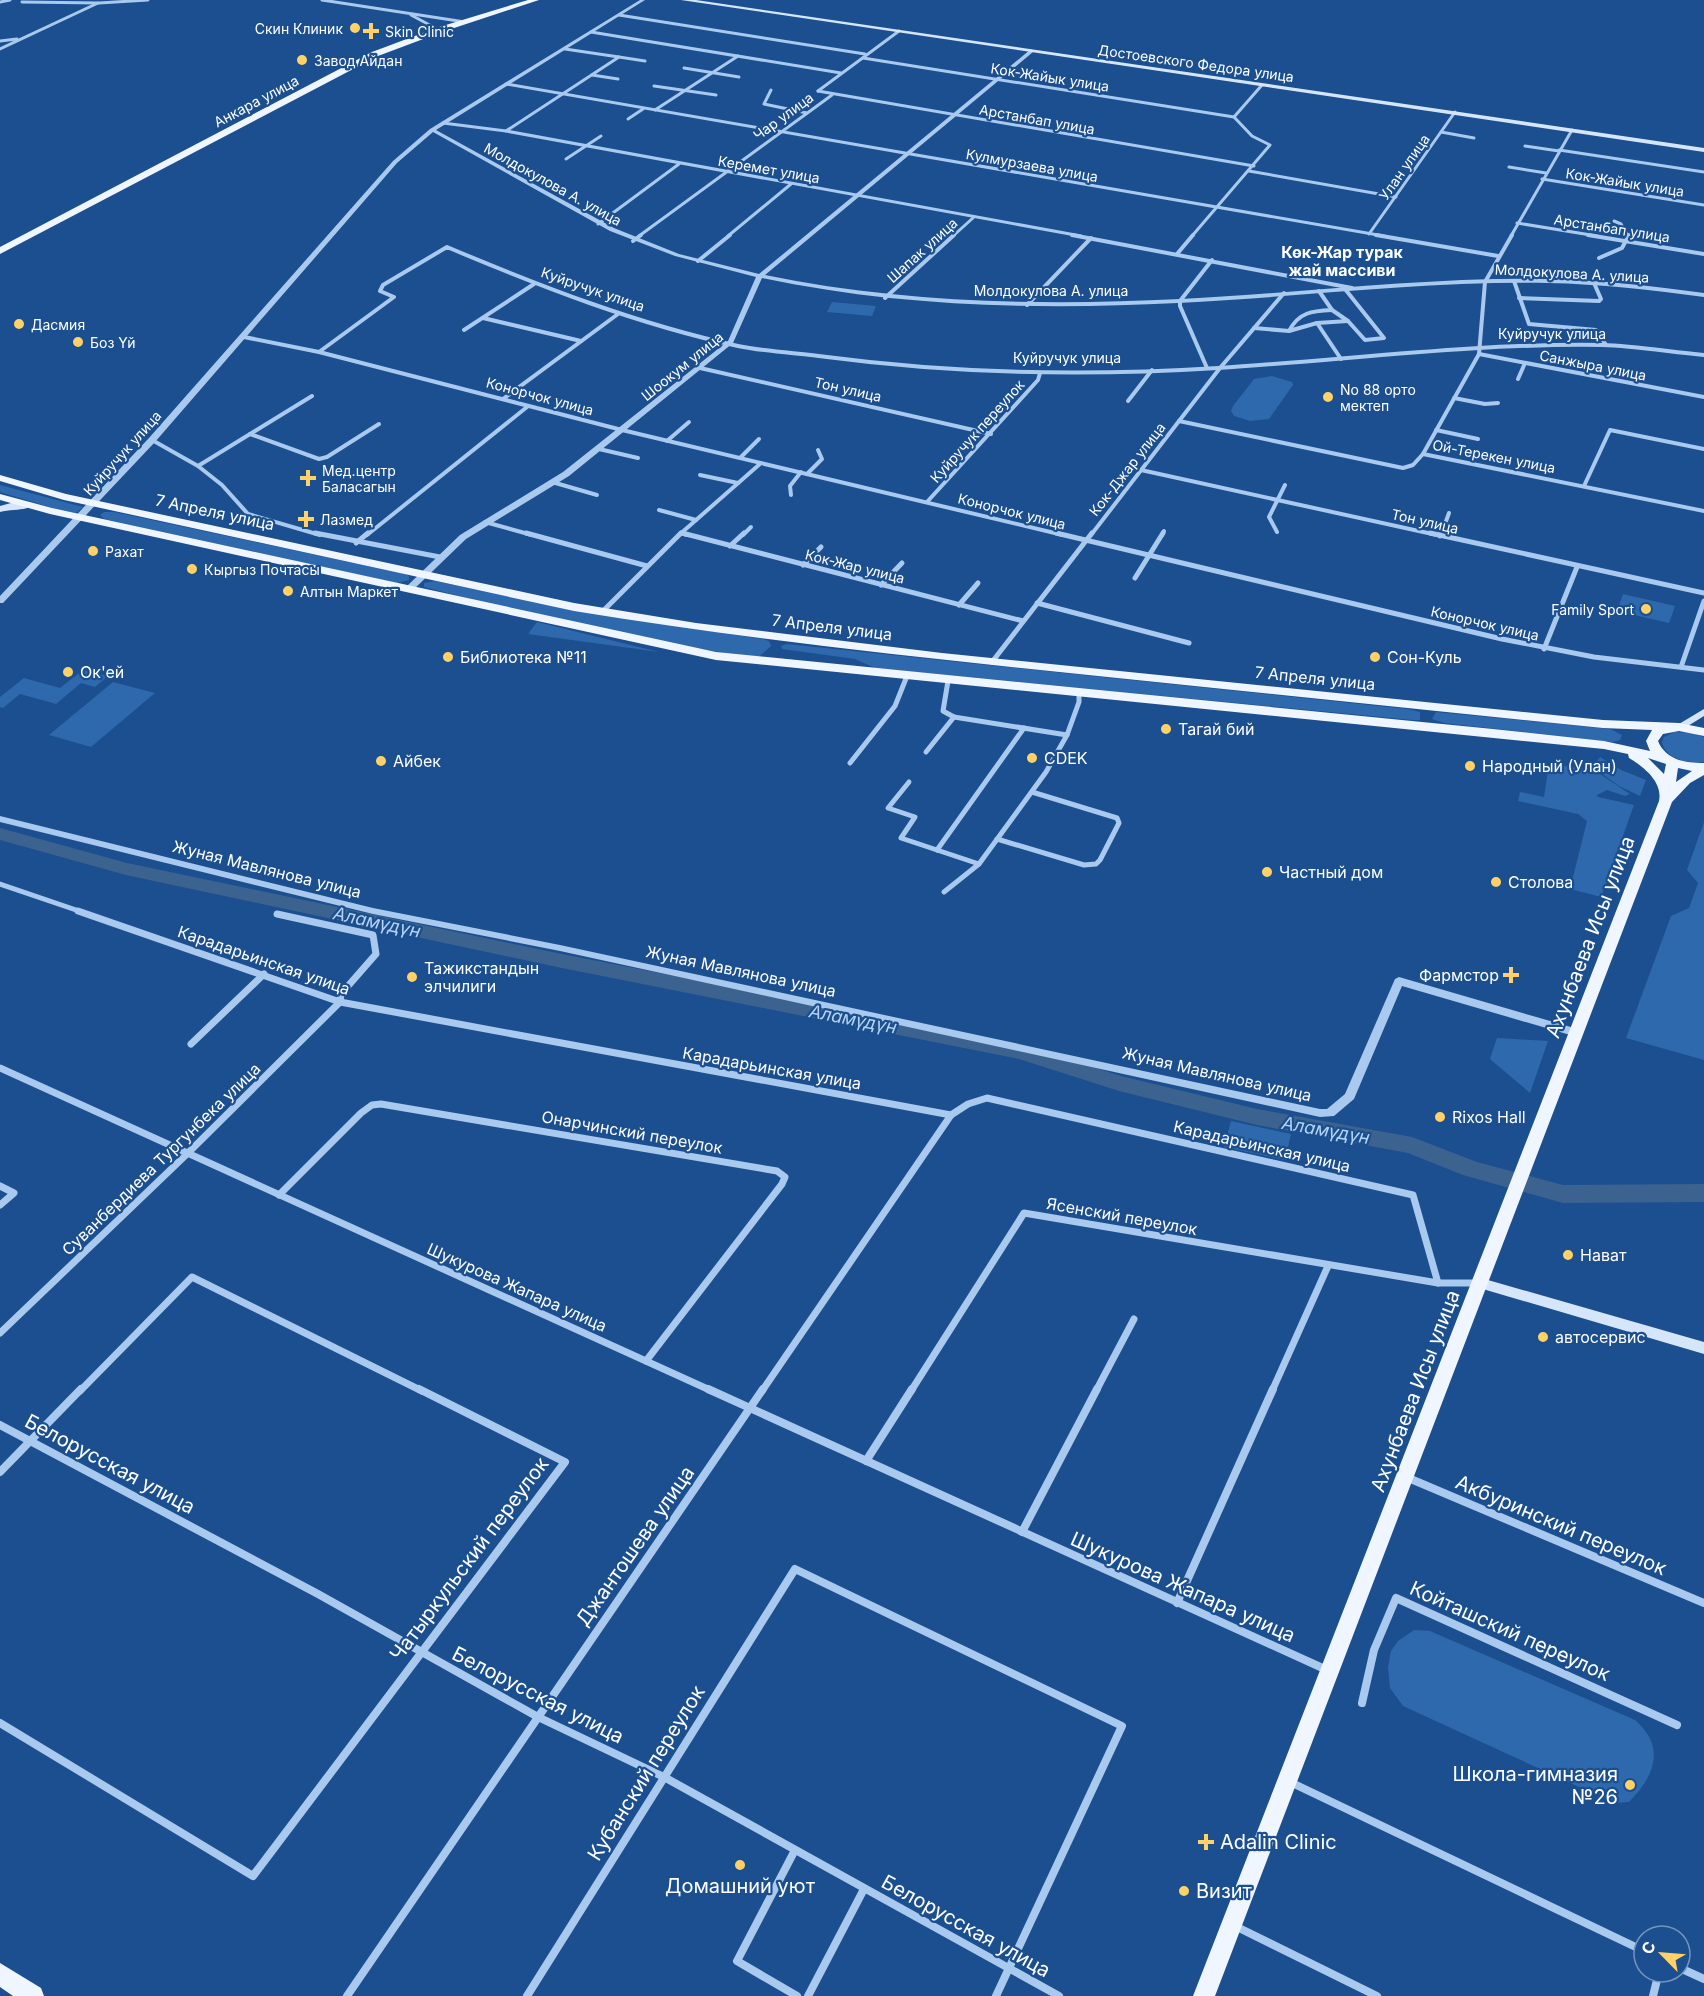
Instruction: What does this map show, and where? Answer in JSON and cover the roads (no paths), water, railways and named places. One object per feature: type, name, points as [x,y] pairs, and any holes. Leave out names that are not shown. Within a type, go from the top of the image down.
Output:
[{"type":"main road","name":"Анкара улица","points":[[0,251],[339,71],[390,48],[439,30],[535,0]]},
{"type":"main road","name":"Достоевского Федора улица","points":[[684,0],[1704,150]]},
{"type":"main road","name":"7 Апреля улица","points":[[0,478],[94,504],[602,612],[788,639],[992,662],[1603,724],[1676,727],[1704,732]]},
{"type":"main road","name":"7 Апреля улица","points":[[0,497],[27,506],[685,651],[948,681],[1427,726],[1616,747],[1685,766],[1704,768]]},
{"type":"main road","points":[[0,509],[27,506]]},
{"type":"main road","points":[[778,663],[772,658],[772,649],[788,639]]},
{"type":"main road","points":[[1426,706],[1427,726]]},
{"type":"main road","points":[[1669,760],[1654,747],[1654,736],[1658,731],[1676,727],[1704,712]]},
{"type":"main road","points":[[1704,712],[1702,718],[1704,727]]},
{"type":"main road","points":[[1616,747],[1632,753],[1649,764],[1664,783],[1666,801]]},
{"type":"main road","name":"Ахунбаева Исы улица","points":[[1204,1996],[1666,801],[1669,760]]},
{"type":"main road","name":"Ахунбаева Исы улица","points":[[1666,801],[1685,780],[1704,768]]},
{"type":"main road","points":[[1481,1283],[1704,1348]]},
{"type":"main road","points":[[0,1974],[33,1996]]},
{"type":"street","points":[[0,2],[10,0]]},
{"type":"street","points":[[22,2],[99,3],[148,0]]},
{"type":"street","points":[[322,0],[466,22]]},
{"type":"street","points":[[360,6],[367,0]]},
{"type":"street","name":"Куйручук улица","points":[[0,602],[152,440],[395,162],[432,130],[643,0]]},
{"type":"street","points":[[0,49],[99,3]]},
{"type":"street","points":[[390,10],[412,15],[439,30]]},
{"type":"street","name":"Кок-Жайык улица","points":[[619,15],[1234,117]]},
{"type":"street","points":[[426,22],[439,18]]},
{"type":"street","name":"Чар улица","points":[[818,91],[899,31]]},
{"type":"street","points":[[591,32],[841,73]]},
{"type":"street","points":[[0,41],[20,38]]},
{"type":"street","points":[[564,49],[645,61]]},
{"type":"street","name":"Шоокум улица","points":[[409,589],[463,537],[552,482],[599,449],[731,342],[760,276],[1031,51]]},
{"type":"street","points":[[655,110],[738,56]]},
{"type":"street","points":[[506,131],[619,57]]},
{"type":"street","points":[[684,68],[739,76]]},
{"type":"street","points":[[592,75],[618,79]]},
{"type":"street","name":"Кулмурзаева улица","points":[[506,84],[1498,256]]},
{"type":"street","points":[[1177,254],[1270,145],[1252,136],[1234,117],[1262,85]]},
{"type":"street","points":[[654,86],[716,95]]},
{"type":"street","points":[[771,90],[764,104],[807,113]]},
{"type":"street","name":"Арстанбап улица","points":[[818,91],[1254,166]]},
{"type":"street","name":"Чар улица","points":[[633,241],[832,95]]},
{"type":"street","points":[[628,119],[644,108]]},
{"type":"street","name":"Улан улица","points":[[1370,234],[1455,112]]},
{"type":"street","name":"Керемет улица","points":[[443,123],[506,131],[1091,238],[1348,289]]},
{"type":"street","name":"Молдокулова А. улица","points":[[432,130],[598,224],[633,241],[698,261],[760,276],[885,298],[1026,305],[1180,301],[1485,282],[1594,283],[1704,295]]},
{"type":"street","points":[[1423,454],[1479,354],[1485,282],[1572,130]]},
{"type":"street","points":[[1441,132],[1474,138]]},
{"type":"street","points":[[566,159],[601,136]]},
{"type":"street","points":[[1524,146],[1704,172]]},
{"type":"street","points":[[598,224],[680,164]]},
{"type":"street","points":[[1509,167],[1546,173]]},
{"type":"street","points":[[1249,171],[1396,196]]},
{"type":"street","name":"Кок-Жайык улица","points":[[1542,179],[1704,205]]},
{"type":"street","points":[[698,261],[791,184]]},
{"type":"street","name":"Шапак улица","points":[[885,298],[974,217]]},
{"type":"street","points":[[1599,258],[1622,248],[1626,241],[1629,232],[1614,221]]},
{"type":"street","name":"Арстанбап улица","points":[[1517,223],[1704,254]]},
{"type":"street","points":[[1026,305],[1091,238]]},
{"type":"street","name":"Куйручук улица","points":[[319,352],[392,300],[394,297],[380,291],[383,285],[447,247],[453,247],[534,284],[618,314],[780,352],[896,366],[1040,373],[1220,368],[1481,347],[1606,345],[1704,355]]},
{"type":"street","points":[[1207,368],[1180,306],[1180,301],[1212,261]]},
{"type":"street","points":[[1514,282],[1528,324],[1596,330],[1606,345]]},
{"type":"street","points":[[1519,298],[1599,301],[1601,299],[1594,283]]},
{"type":"street","points":[[464,330],[534,284]]},
{"type":"street","points":[[1319,291],[1332,310],[1348,321],[1365,340],[1384,338],[1348,289]]},
{"type":"street","name":"Кок-Джар улица","points":[[992,662],[1220,368],[1284,293]]},
{"type":"street","points":[[1289,331],[1292,322],[1303,312],[1332,310]]},
{"type":"street","points":[[503,399],[618,314]]},
{"type":"street","points":[[483,318],[581,341]]},
{"type":"street","points":[[1254,328],[1289,331],[1317,323],[1348,321]]},
{"type":"street","points":[[1317,323],[1341,359]]},
{"type":"street","name":"Конорчок улица","points":[[244,337],[319,352],[667,441],[1544,649],[1704,670]]},
{"type":"street","name":"Санжыра улица","points":[[1479,354],[1704,397]]},
{"type":"street","points":[[1518,380],[1525,363]]},
{"type":"street","name":"Тон улица","points":[[700,368],[991,434]]},
{"type":"street","points":[[1128,401],[1152,370]]},
{"type":"street","name":"Куйручук переулок","points":[[927,502],[991,434],[1038,380],[1040,373]]},
{"type":"street","points":[[198,466],[312,396]]},
{"type":"street","points":[[1454,398],[1485,404],[1498,403]]},
{"type":"street","points":[[356,543],[527,407]]},
{"type":"street","name":"Ой-Терекен улица","points":[[1179,421],[1403,468],[1413,465],[1423,454],[1704,511]]},
{"type":"street","points":[[667,441],[689,422]]},
{"type":"street","points":[[250,434],[319,459],[327,457],[379,424]]},
{"type":"street","points":[[1584,486],[1610,429],[1704,449]]},
{"type":"street","points":[[1436,430],[1478,439]]},
{"type":"street","points":[[740,458],[759,439]]},
{"type":"street","points":[[152,440],[198,466],[222,485],[248,514],[269,522],[356,543],[440,557]]},
{"type":"street","points":[[599,449],[638,458]]},
{"type":"street","points":[[807,474],[822,459],[818,450]]},
{"type":"street","points":[[602,612],[681,533],[761,463]]},
{"type":"street","name":"Тон улица","points":[[1141,470],[1704,593]]},
{"type":"street","points":[[791,495],[790,486],[801,472]]},
{"type":"street","points":[[700,475],[738,483]]},
{"type":"street","points":[[552,482],[597,495]]},
{"type":"street","points":[[1277,532],[1269,517],[1275,500],[1285,485]]},
{"type":"street","points":[[659,510],[696,520]]},
{"type":"street","points":[[1440,536],[1449,513]]},
{"type":"street","points":[[485,522],[647,566]]},
{"type":"street","points":[[730,546],[751,527]]},
{"type":"street","points":[[1135,578],[1147,555],[1164,531]]},
{"type":"street","name":"Кок-Жар улица","points":[[681,533],[1023,621]]},
{"type":"street","points":[[803,565],[821,547]]},
{"type":"street","points":[[880,585],[902,563]]},
{"type":"street","points":[[1544,649],[1577,567]]},
{"type":"street","points":[[959,605],[978,583]]},
{"type":"street","points":[[1681,667],[1704,601]]},
{"type":"street","points":[[1037,603],[1189,643]]},
{"type":"street","points":[[850,763],[895,706],[907,676]]},
{"type":"street","points":[[948,681],[943,711],[954,717],[1067,735]]},
{"type":"street","points":[[944,892],[979,864],[1032,792],[1067,735],[1079,702],[1079,692]]},
{"type":"street","points":[[926,752],[954,717]]},
{"type":"street","points":[[937,850],[1024,728]]},
{"type":"street","points":[[909,782],[888,808],[915,817],[901,838],[979,864]]},
{"type":"street","points":[[998,839],[1084,865],[1096,864],[1100,860],[1119,823],[1117,818],[1032,792]]},
{"type":"street","name":"Жуная Мавлянова улица","points":[[0,819],[373,911],[560,948],[1320,1113],[1330,1113],[1350,1096],[1399,981],[1577,1033]]},
{"type":"street","name":"Карадарьинская улица","points":[[0,884],[340,1002],[951,1115],[968,1104],[987,1098],[1413,1195],[1438,1283]]},
{"type":"street","name":"Суванбердиева Тургунбека улица","points":[[0,1333],[188,1153],[340,1002],[341,994],[376,954],[373,935],[276,914]]},
{"type":"street","points":[[191,1044],[264,974]]},
{"type":"street","name":"Шукурова Жапара улица","points":[[0,1068],[1330,1671]]},
{"type":"street","name":"Онарчинский переулок","points":[[279,1195],[361,1113],[372,1105],[381,1104],[752,1166],[783,1174],[785,1177],[782,1184],[646,1361]]},
{"type":"street","name":"Джантошева улица","points":[[347,1996],[951,1115]]},
{"type":"street","points":[[0,1186],[14,1192],[0,1205]]},
{"type":"street","name":"Ясенский переулок","points":[[866,1461],[1024,1213],[1438,1283]]},
{"type":"street","points":[[1177,1602],[1328,1266]]},
{"type":"street","name":"Чатыркульский переулок","points":[[0,1472],[192,1277],[565,1462],[253,1876],[0,1723]]},
{"type":"street","points":[[1438,1283],[1481,1283]]},
{"type":"street","points":[[1022,1532],[1134,1319]]},
{"type":"street","name":"Белорусская улица","points":[[0,1425],[288,1578],[538,1717],[664,1777],[1059,1996]]},
{"type":"street","name":"Акбуринский переулок","points":[[1405,1477],[1704,1603]]},
{"type":"street","name":"Кубанский переулок","points":[[527,1996],[795,1569],[1122,1726],[1008,1969]]},
{"type":"street","name":"Койташский переулок","points":[[1362,1703],[1374,1650],[1396,1598],[1677,1725]]},
{"type":"street","points":[[1287,1781],[1632,1945]]},
{"type":"street","points":[[795,1850],[737,1961],[797,1996]]},
{"type":"street","points":[[808,1996],[864,1889]]},
{"type":"street","points":[[1232,1924],[1377,1996]]},
{"type":"street","points":[[996,1996],[1008,1969]]},
{"type":"waterway","name":"Аламүдүн","points":[[0,834],[126,869],[557,960],[1021,1052],[1119,1083],[1257,1117],[1412,1145],[1471,1169],[1563,1194],[1704,1193]]},
{"type":"place","name":"Скин Клиник","points":[[355,28]]},
{"type":"place","name":"Skin Clinic","points":[[371,31]]},
{"type":"place","name":"Завод Айдан","points":[[302,60]]},
{"type":"place","name":"Дасмия","points":[[19,324]]},
{"type":"place","name":"Боз Үй","points":[[78,342]]},
{"type":"place","name":"No 88 орто мектеп","points":[[1328,397]]},
{"type":"place","name":"Мед.центр Баласагын","points":[[308,478]]},
{"type":"place","name":"Лазмед","points":[[306,519]]},
{"type":"place","name":"Рахат","points":[[93,551]]},
{"type":"place","name":"Кыргыз Почтасы","points":[[192,569]]},
{"type":"place","name":"Алтын Маркет","points":[[288,591]]},
{"type":"place","name":"Family Sport","points":[[1646,609]]},
{"type":"place","name":"Библиотека №11","points":[[448,657]]},
{"type":"place","name":"Сон-Куль","points":[[1375,657]]},
{"type":"place","name":"Ок'ей","points":[[68,672]]},
{"type":"place","name":"Тагай бий","points":[[1166,729]]},
{"type":"place","name":"CDEK","points":[[1032,758]]},
{"type":"place","name":"Айбек","points":[[381,761]]},
{"type":"place","name":"Народный (Улан)","points":[[1470,766]]},
{"type":"place","name":"Частный дом","points":[[1267,872]]},
{"type":"place","name":"Столова","points":[[1496,882]]},
{"type":"place","name":"Фармстор","points":[[1511,975]]},
{"type":"place","name":"Тажикстандын элчилиги","points":[[412,977]]},
{"type":"place","name":"Rixos Hall","points":[[1440,1117]]},
{"type":"place","name":"Нават","points":[[1568,1255]]},
{"type":"place","name":"автосервис","points":[[1543,1337]]},
{"type":"place","name":"Школа-гимназия №26","points":[[1630,1785]]},
{"type":"place","name":"Adalin Clinic","points":[[1206,1842]]},
{"type":"place","name":"Домашний уют","points":[[740,1865]]},
{"type":"place","name":"Визит","points":[[1184,1891]]},
{"type":"district","name":"Көк-Жар турак жай массиви","points":[[1342,261]]}]
